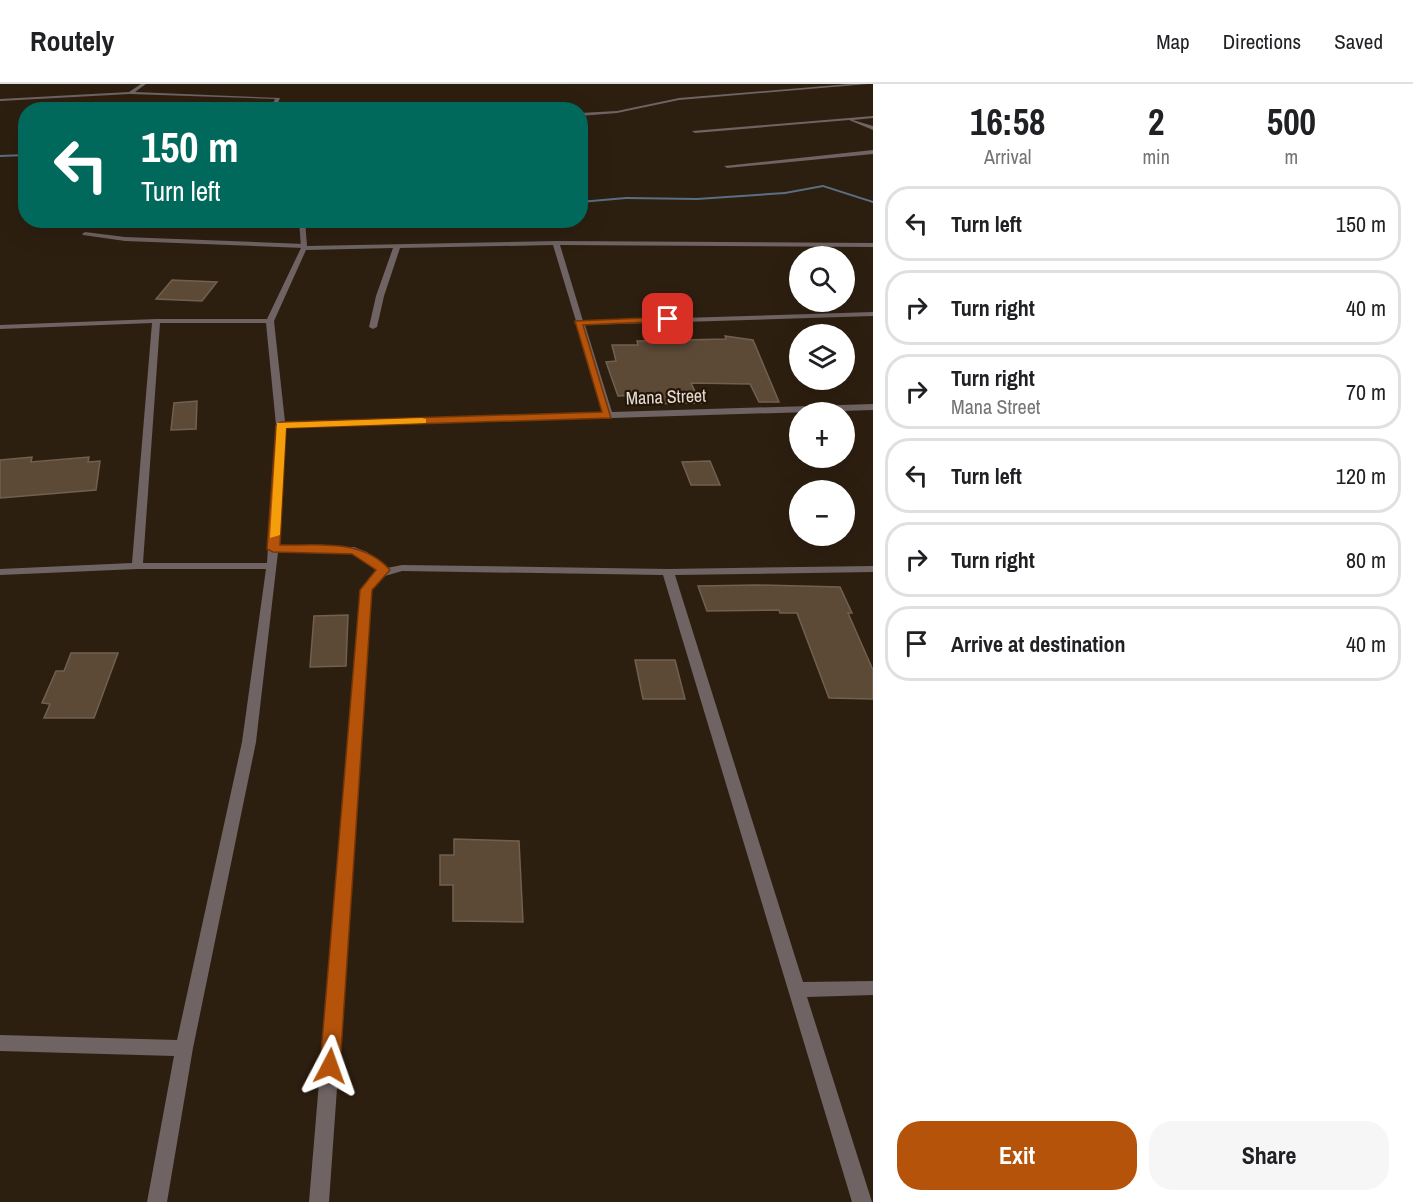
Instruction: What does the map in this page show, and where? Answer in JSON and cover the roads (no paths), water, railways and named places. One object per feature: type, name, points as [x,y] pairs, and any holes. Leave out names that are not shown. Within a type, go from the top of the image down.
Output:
[{"type":"street","points":[[130,93],[144,84]]},
{"type":"street","points":[[588,114],[617,112],[680,99],[866,84]]},
{"type":"street","points":[[0,100],[130,93],[278,98],[276,102]]},
{"type":"street","points":[[695,131],[873,117]]},
{"type":"street","points":[[846,119],[873,128]]},
{"type":"street","points":[[727,166],[873,152]]},
{"type":"street","points":[[156,1202],[184,1048],[249,742],[272,566],[281,425],[270,321],[304,247],[303,228]]},
{"type":"street","points":[[85,234],[125,239],[304,247],[556,243],[873,245]]},
{"type":"street","points":[[556,243],[578,323],[608,415]]},
{"type":"street","points":[[373,327],[380,296],[397,246]]},
{"type":"street","points":[[578,323],[873,314]]},
{"type":"street","points":[[0,327],[156,321],[270,321]]},
{"type":"street","points":[[137,566],[156,321]]},
{"type":"street","name":"Mana Street","points":[[281,425],[873,407]]},
{"type":"street","points":[[273,549],[354,550],[363,554],[383,570]]},
{"type":"street","points":[[0,572],[137,566],[272,566]]},
{"type":"street","points":[[319,1202],[366,590],[373,579],[383,570],[402,568],[668,572],[873,569]]},
{"type":"street","points":[[668,572],[862,1202]]},
{"type":"street","points":[[796,990],[873,988]]},
{"type":"street","points":[[0,1043],[184,1048]]},
{"type":"waterway","points":[[0,156],[18,155]]},
{"type":"waterway","points":[[588,201],[626,198],[697,199],[785,193],[823,186],[873,202]]}]
